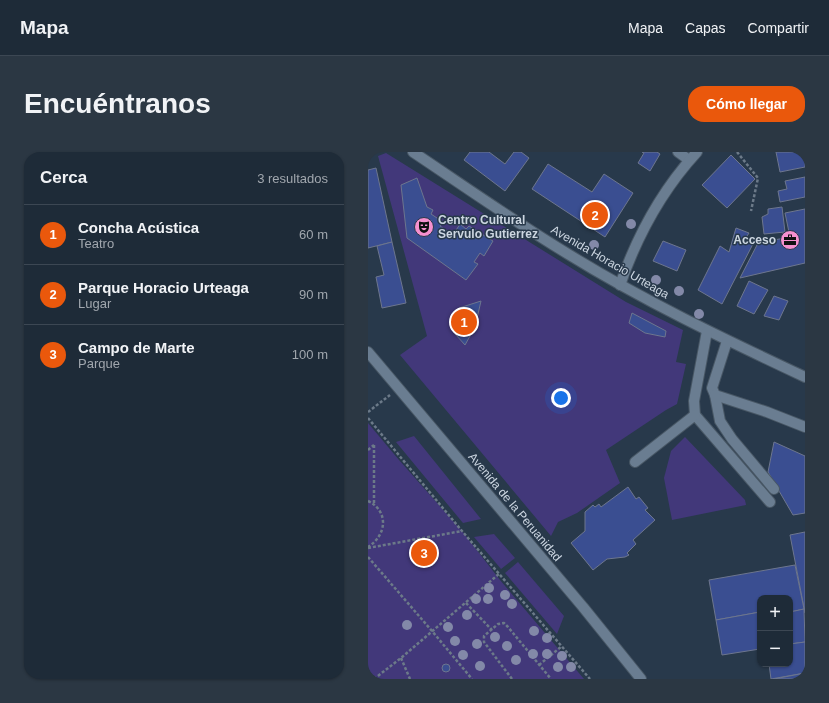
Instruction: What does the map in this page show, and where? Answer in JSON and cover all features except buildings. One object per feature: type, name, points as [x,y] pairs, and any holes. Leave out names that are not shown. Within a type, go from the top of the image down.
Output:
[{"type":"street","name":"Avenida Horacio Urteaga","points":[[413,152],[556,246],[620,285],[707,331],[805,376]]},
{"type":"street","points":[[678,152],[689,160]]},
{"type":"street","points":[[620,285],[636,244],[649,219],[689,160],[697,152]]},
{"type":"street","points":[[707,331],[694,401],[695,415],[770,502]]},
{"type":"street","points":[[727,340],[712,388],[715,395],[720,421],[732,439],[774,489]]},
{"type":"street","name":"Avenida de la Peruanidad","points":[[368,352],[578,601],[641,679]]},
{"type":"street","points":[[715,395],[767,412],[805,428]]},
{"type":"street","points":[[636,462],[695,415]]},
{"type":"path","points":[[737,152],[758,178],[751,211]]},
{"type":"path","points":[[368,412],[398,388]]},
{"type":"path","points":[[368,418],[462,531],[500,573],[590,679]]},
{"type":"path","points":[[368,450],[374,444],[374,503],[383,518],[383,526],[381,535],[376,542],[368,547]]},
{"type":"path","points":[[368,501],[374,503]]},
{"type":"path","points":[[368,547],[462,531]]},
{"type":"path","points":[[368,557],[472,679]]},
{"type":"path","points":[[374,679],[401,658],[500,573]]},
{"type":"path","points":[[466,602],[492,630]]},
{"type":"path","points":[[512,679],[484,642],[484,636],[498,624],[504,623],[551,679]]},
{"type":"path","points":[[539,665],[562,646]]},
{"type":"path","points":[[401,658],[410,679]]},
{"type":"shaded area","points":[[386,153],[626,302],[683,330],[676,362],[686,364],[677,404],[606,450],[620,483],[577,513],[558,522],[551,536],[400,355],[427,336],[378,156]]},
{"type":"shaded area","points":[[368,423],[462,531],[500,580],[584,679],[368,679]]},
{"type":"shaded area","points":[[414,436],[481,519],[463,523],[396,442]]},
{"type":"shaded area","points":[[685,437],[745,500],[746,505],[672,520],[664,478],[671,451]]},
{"type":"shaded area","points":[[494,534],[515,558],[501,569],[474,537]]},
{"type":"shaded area","points":[[518,562],[564,616],[557,634],[505,573]]},
{"type":"place","name":"Parque Horacio Urteaga","points":[[595,215]]},
{"type":"place","name":"Centro Cultural Servulo Gutierrez","points":[[424,227]]},
{"type":"place","name":"Acceso","points":[[790,240]]},
{"type":"place","name":"Concha Acústica","points":[[464,322]]},
{"type":"place","name":"Campo de Marte","points":[[424,553]]}]
